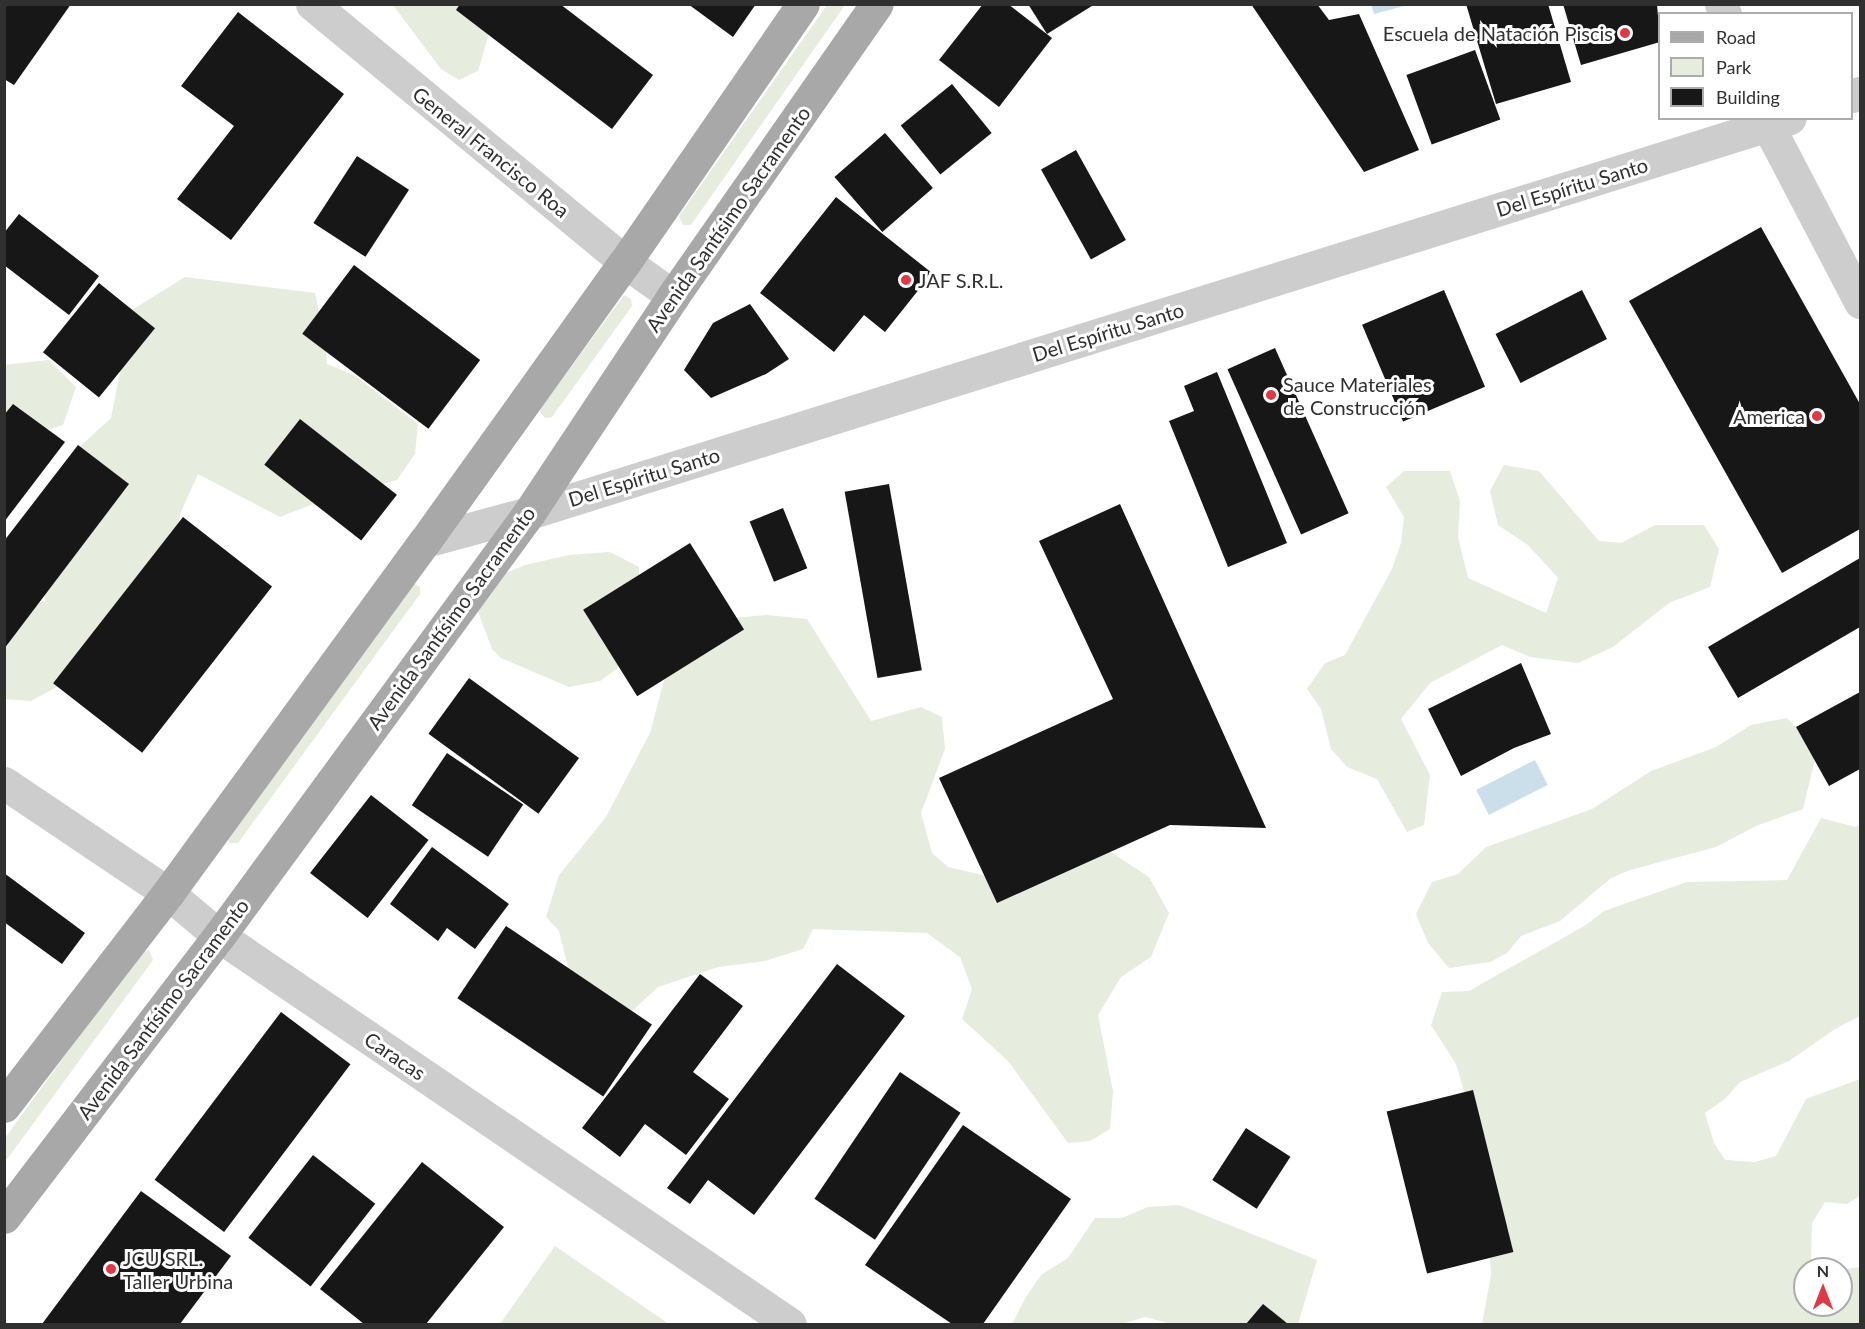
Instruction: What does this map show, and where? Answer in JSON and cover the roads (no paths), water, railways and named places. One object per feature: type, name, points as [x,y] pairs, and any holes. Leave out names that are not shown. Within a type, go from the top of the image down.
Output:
[{"type":"main road","points":[[4,1106],[168,893],[425,541],[625,262],[803,4]]},
{"type":"main road","name":"Avenida Santísimo Sacramento","points":[[4,1217],[219,936],[529,513],[673,296],[878,4]]},
{"type":"street","name":"General Francisco Roa","points":[[312,4],[625,262],[673,296]]},
{"type":"street","points":[[1774,121],[1860,302]]},
{"type":"street","name":"Del Espíritu Santo","points":[[425,541],[529,513],[1774,121]]},
{"type":"street","name":"Caracas","points":[[4,783],[168,893],[219,936],[790,1324]]},
{"type":"water","points":[[1371,4],[1408,4],[1408,5],[1374,14]]},
{"type":"water","points":[[1535,760],[1548,785],[1489,815],[1476,790]]},
{"type":"place","name":"Escuela de Natación Piscis","points":[[1625,33]]},
{"type":"place","name":"JAF S.R.L.","points":[[906,280]]},
{"type":"place","name":"Sauce Materiales de Construcción","points":[[1271,395]]},
{"type":"place","name":"America","points":[[1817,416]]},
{"type":"place","name":"JCU SRL. Taller Urbina","points":[[111,1269]]}]
